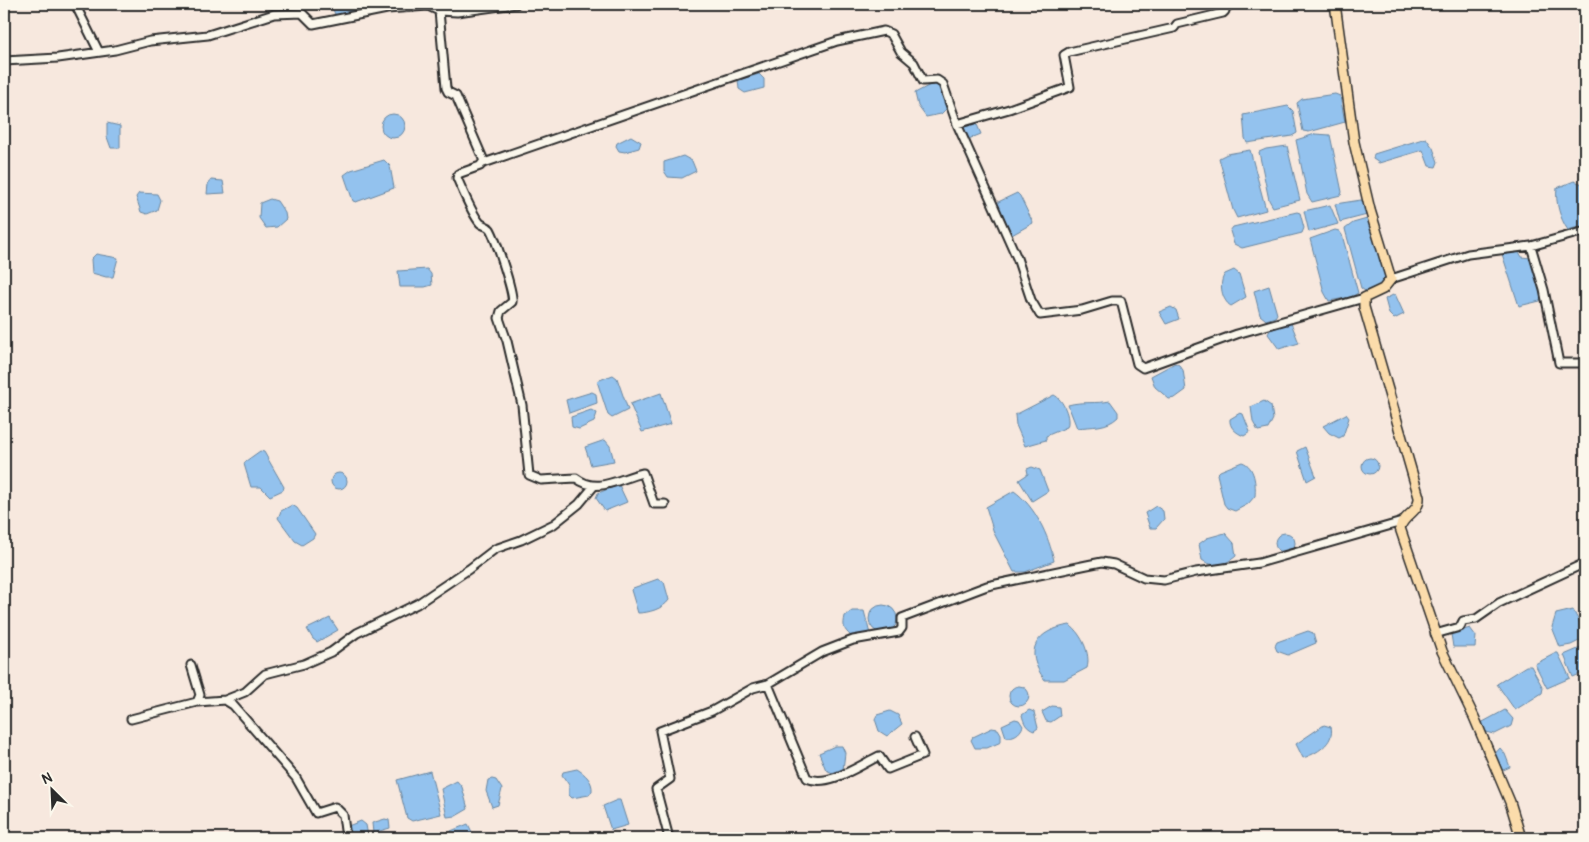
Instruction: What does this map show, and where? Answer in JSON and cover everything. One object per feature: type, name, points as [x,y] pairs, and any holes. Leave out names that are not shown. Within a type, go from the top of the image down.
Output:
[{"type":"main road","points":[[1335,4],[1354,142],[1370,210],[1391,279],[1384,289],[1364,298],[1364,307],[1419,497],[1418,507],[1402,522],[1400,528],[1435,634],[1510,802],[1521,838]]},
{"type":"street","points":[[75,4],[99,52]]},
{"type":"street","points":[[4,61],[58,58],[99,52],[150,41],[208,35],[274,14],[302,13],[313,24],[387,9],[428,6],[439,11],[457,12],[516,4]]},
{"type":"street","points":[[957,124],[1009,109],[1070,87],[1064,55],[1069,52],[1174,28],[1176,24],[1222,13],[1225,11],[1225,6],[1233,4]]},
{"type":"street","points":[[439,11],[446,88],[448,92],[456,96],[484,163]]},
{"type":"street","points":[[665,504],[654,504],[643,473],[594,486],[586,485],[576,478],[541,480],[534,478],[528,473],[522,405],[507,342],[499,318],[501,310],[512,302],[514,296],[503,268],[503,259],[489,228],[480,222],[456,176],[484,163],[837,41],[884,31],[891,34],[901,52],[914,63],[924,81],[937,80],[943,84],[957,124],[1017,258],[1037,312],[1040,315],[1056,314],[1120,301],[1137,364],[1140,368],[1237,334],[1364,298]]},
{"type":"street","points":[[1391,279],[1468,254],[1531,246],[1585,231]]},
{"type":"street","points":[[1531,246],[1544,290],[1560,363],[1585,363]]},
{"type":"street","points":[[131,720],[197,702],[225,700],[245,692],[266,674],[304,664],[332,652],[357,634],[417,604],[469,569],[494,549],[521,540],[554,524],[579,504],[594,486]]},
{"type":"street","points":[[669,838],[656,789],[670,779],[660,731],[712,711],[753,688],[768,684],[822,652],[853,640],[899,632],[902,628],[902,618],[986,586],[1102,562],[1124,567],[1153,581],[1164,580],[1196,572],[1259,563],[1402,522]]},
{"type":"street","points":[[1435,634],[1460,627],[1463,622],[1476,619],[1499,603],[1585,563]]},
{"type":"street","points":[[191,665],[200,695],[197,702]]},
{"type":"street","points":[[768,684],[807,778],[814,782],[830,778],[879,756],[888,769],[898,767],[924,755],[915,737]]},
{"type":"street","points":[[225,700],[233,705],[296,778],[316,813],[335,807],[342,816],[346,838]]},
{"type":"water","points":[[331,4],[351,4],[354,12],[336,17]]},
{"type":"water","points":[[759,74],[764,79],[764,88],[745,93],[739,89],[738,80]]},
{"type":"water","points":[[934,83],[940,83],[948,107],[941,114],[926,117],[918,106],[915,93]]},
{"type":"water","points":[[1335,94],[1340,96],[1345,122],[1309,132],[1303,131],[1297,103],[1302,99]]},
{"type":"water","points":[[1288,106],[1293,111],[1297,133],[1292,136],[1247,143],[1243,115]]},
{"type":"water","points":[[393,114],[402,117],[405,126],[402,135],[393,138],[384,135],[381,126],[384,117]]},
{"type":"water","points":[[975,120],[981,134],[966,140],[961,125]]},
{"type":"water","points":[[107,123],[120,126],[120,148],[111,148],[107,137]]},
{"type":"water","points":[[1315,134],[1330,135],[1342,192],[1341,195],[1312,202],[1307,194],[1296,140]]},
{"type":"water","points":[[631,136],[641,142],[639,148],[625,152],[619,151],[616,146],[617,143]]},
{"type":"water","points":[[1426,138],[1433,148],[1438,162],[1436,167],[1429,166],[1423,150],[1379,163],[1373,159],[1374,154]]},
{"type":"water","points":[[1287,146],[1300,200],[1273,207],[1269,200],[1259,152]]},
{"type":"water","points":[[1250,150],[1266,210],[1237,218],[1233,210],[1219,158],[1227,154]]},
{"type":"water","points":[[683,156],[692,161],[696,171],[682,178],[668,177],[664,171],[664,162]]},
{"type":"water","points":[[384,160],[390,166],[394,188],[356,202],[353,201],[344,175],[351,170]]},
{"type":"water","points":[[211,180],[223,181],[225,193],[207,194],[208,184]]},
{"type":"water","points":[[1574,181],[1583,184],[1585,191],[1585,225],[1568,230],[1559,210],[1557,188]]},
{"type":"water","points":[[139,193],[157,194],[160,200],[157,210],[147,214],[141,212],[136,197]]},
{"type":"water","points":[[1017,193],[1033,223],[1010,236],[996,203]]},
{"type":"water","points":[[270,199],[277,201],[285,213],[286,219],[277,227],[266,228],[259,218],[260,203]]},
{"type":"water","points":[[1364,201],[1367,215],[1340,222],[1335,204]]},
{"type":"water","points":[[1330,205],[1338,224],[1309,232],[1304,211]]},
{"type":"water","points":[[1297,212],[1300,213],[1304,228],[1302,233],[1242,248],[1234,244],[1230,231],[1233,227]]},
{"type":"water","points":[[1367,219],[1370,222],[1386,274],[1381,285],[1365,291],[1361,288],[1345,229],[1353,223]]},
{"type":"water","points":[[1335,230],[1339,231],[1342,235],[1358,293],[1351,297],[1329,301],[1324,292],[1310,239]]},
{"type":"water","points":[[1511,251],[1519,252],[1522,257],[1530,258],[1542,295],[1540,301],[1519,306],[1502,254]]},
{"type":"water","points":[[96,254],[118,258],[113,277],[92,273],[91,259]]},
{"type":"water","points":[[427,269],[431,274],[432,285],[425,287],[400,287],[398,271]]},
{"type":"water","points":[[1234,270],[1239,274],[1246,297],[1231,306],[1225,300],[1221,287],[1225,274]]},
{"type":"water","points":[[1269,286],[1277,314],[1275,317],[1266,320],[1260,315],[1254,291]]},
{"type":"water","points":[[1395,294],[1404,314],[1394,319],[1389,314],[1385,299]]},
{"type":"water","points":[[1171,307],[1176,310],[1179,319],[1166,324],[1159,312]]},
{"type":"water","points":[[1291,323],[1299,343],[1279,349],[1268,334],[1270,330]]},
{"type":"water","points":[[1175,363],[1183,370],[1186,390],[1175,398],[1169,399],[1155,387],[1151,376]]},
{"type":"water","points":[[613,375],[617,378],[628,410],[612,418],[608,415],[597,381]]},
{"type":"water","points":[[592,392],[596,394],[597,403],[569,413],[566,400]]},
{"type":"water","points":[[661,393],[671,424],[642,432],[630,404]]},
{"type":"water","points":[[1054,395],[1060,400],[1065,409],[1068,419],[1067,427],[1046,436],[1046,440],[1025,446],[1016,425],[1015,415]]},
{"type":"water","points":[[1110,401],[1118,412],[1118,417],[1114,421],[1099,426],[1077,428],[1068,405]]},
{"type":"water","points":[[1264,401],[1271,406],[1273,419],[1268,429],[1258,431],[1253,422],[1251,407]]},
{"type":"water","points":[[591,410],[597,413],[594,422],[579,429],[572,427],[571,417]]},
{"type":"water","points":[[1240,413],[1243,414],[1250,432],[1244,436],[1234,429],[1230,422],[1230,419]]},
{"type":"water","points":[[1346,414],[1349,418],[1343,436],[1339,438],[1329,433],[1323,426]]},
{"type":"water","points":[[605,440],[610,446],[614,461],[591,465],[585,447]]},
{"type":"water","points":[[1305,447],[1316,476],[1307,481],[1297,451]]},
{"type":"water","points":[[260,451],[264,452],[284,487],[283,490],[270,496],[261,487],[251,487],[244,464]]},
{"type":"water","points":[[1370,458],[1376,460],[1378,466],[1376,472],[1370,474],[1364,472],[1362,466],[1364,460]]},
{"type":"water","points":[[1242,462],[1250,467],[1252,472],[1255,481],[1255,496],[1248,504],[1235,511],[1227,508],[1224,504],[1217,474]]},
{"type":"water","points":[[1032,467],[1040,470],[1048,491],[1032,501],[1019,480],[1028,474],[1027,469]]},
{"type":"water","points":[[336,473],[342,473],[347,478],[345,487],[336,489],[331,484],[331,478]]},
{"type":"water","points":[[619,485],[627,502],[605,511],[596,498],[598,493]]},
{"type":"water","points":[[1014,491],[1022,497],[1035,513],[1049,542],[1054,561],[1025,572],[1014,572],[994,533],[986,507]]},
{"type":"water","points":[[292,505],[297,508],[315,534],[313,538],[302,545],[295,541],[278,518],[281,511]]},
{"type":"water","points":[[1156,506],[1163,511],[1164,519],[1156,528],[1150,528],[1145,513]]},
{"type":"water","points":[[1225,533],[1234,543],[1236,556],[1228,562],[1215,565],[1202,560],[1199,544],[1207,538]]},
{"type":"water","points":[[1281,533],[1289,533],[1295,539],[1295,547],[1289,553],[1281,553],[1275,547],[1275,539]]},
{"type":"water","points":[[658,579],[664,582],[669,600],[655,610],[638,613],[631,590]]},
{"type":"water","points":[[883,605],[893,609],[897,619],[893,629],[883,633],[873,629],[869,619],[873,609]]},
{"type":"water","points":[[1573,610],[1582,627],[1583,639],[1571,645],[1560,647],[1552,627],[1556,614]]},
{"type":"water","points":[[852,611],[864,611],[870,634],[851,636],[846,631],[844,625],[845,616]]},
{"type":"water","points":[[330,618],[338,630],[317,642],[307,629]]},
{"type":"water","points":[[1070,625],[1078,634],[1087,651],[1087,668],[1064,680],[1045,680],[1038,669],[1035,659],[1036,643],[1049,631]]},
{"type":"water","points":[[1470,628],[1476,636],[1475,647],[1453,647],[1451,634]]},
{"type":"water","points":[[1308,631],[1313,633],[1316,643],[1288,655],[1277,651],[1275,646],[1277,642]]},
{"type":"water","points":[[1585,646],[1585,672],[1573,677],[1564,655]]},
{"type":"water","points":[[1558,653],[1570,678],[1547,688],[1535,664]]},
{"type":"water","points":[[1526,666],[1531,666],[1543,688],[1542,693],[1515,710],[1497,684]]},
{"type":"water","points":[[1019,686],[1026,689],[1029,696],[1026,703],[1019,706],[1012,703],[1009,696],[1012,689]]},
{"type":"water","points":[[1052,706],[1059,707],[1060,716],[1051,722],[1046,721],[1042,712]]},
{"type":"water","points":[[1029,710],[1034,712],[1038,728],[1034,731],[1026,725],[1022,715]]},
{"type":"water","points":[[1505,710],[1513,719],[1511,726],[1495,734],[1486,732],[1481,723]]},
{"type":"water","points":[[890,711],[898,715],[902,724],[887,736],[879,731],[875,719],[877,715]]},
{"type":"water","points":[[1015,719],[1019,720],[1023,726],[1022,729],[1016,735],[1006,737],[1002,725]]},
{"type":"water","points":[[1324,725],[1331,727],[1330,738],[1327,743],[1319,751],[1303,758],[1296,744]]},
{"type":"water","points":[[992,728],[998,729],[1001,734],[1001,742],[987,748],[975,748],[971,740],[973,737]]},
{"type":"water","points":[[835,746],[842,746],[845,753],[843,770],[835,774],[826,770],[819,753]]},
{"type":"water","points":[[1500,748],[1505,754],[1510,767],[1501,771],[1493,756]]},
{"type":"water","points":[[577,769],[588,778],[592,791],[589,795],[572,798],[569,795],[569,785],[562,775],[563,772]]},
{"type":"water","points":[[430,771],[441,814],[412,821],[407,818],[397,780]]},
{"type":"water","points":[[488,780],[496,780],[502,789],[498,805],[492,807],[486,791]]},
{"type":"water","points":[[457,781],[462,787],[468,809],[456,816],[447,817],[441,789]]},
{"type":"water","points":[[620,800],[628,825],[611,830],[603,806]]},
{"type":"water","points":[[385,819],[389,820],[390,828],[373,833],[372,823]]},
{"type":"water","points":[[361,821],[366,825],[368,836],[350,838],[348,826]]},
{"type":"water","points":[[468,824],[475,838],[451,838],[451,831]]}]
